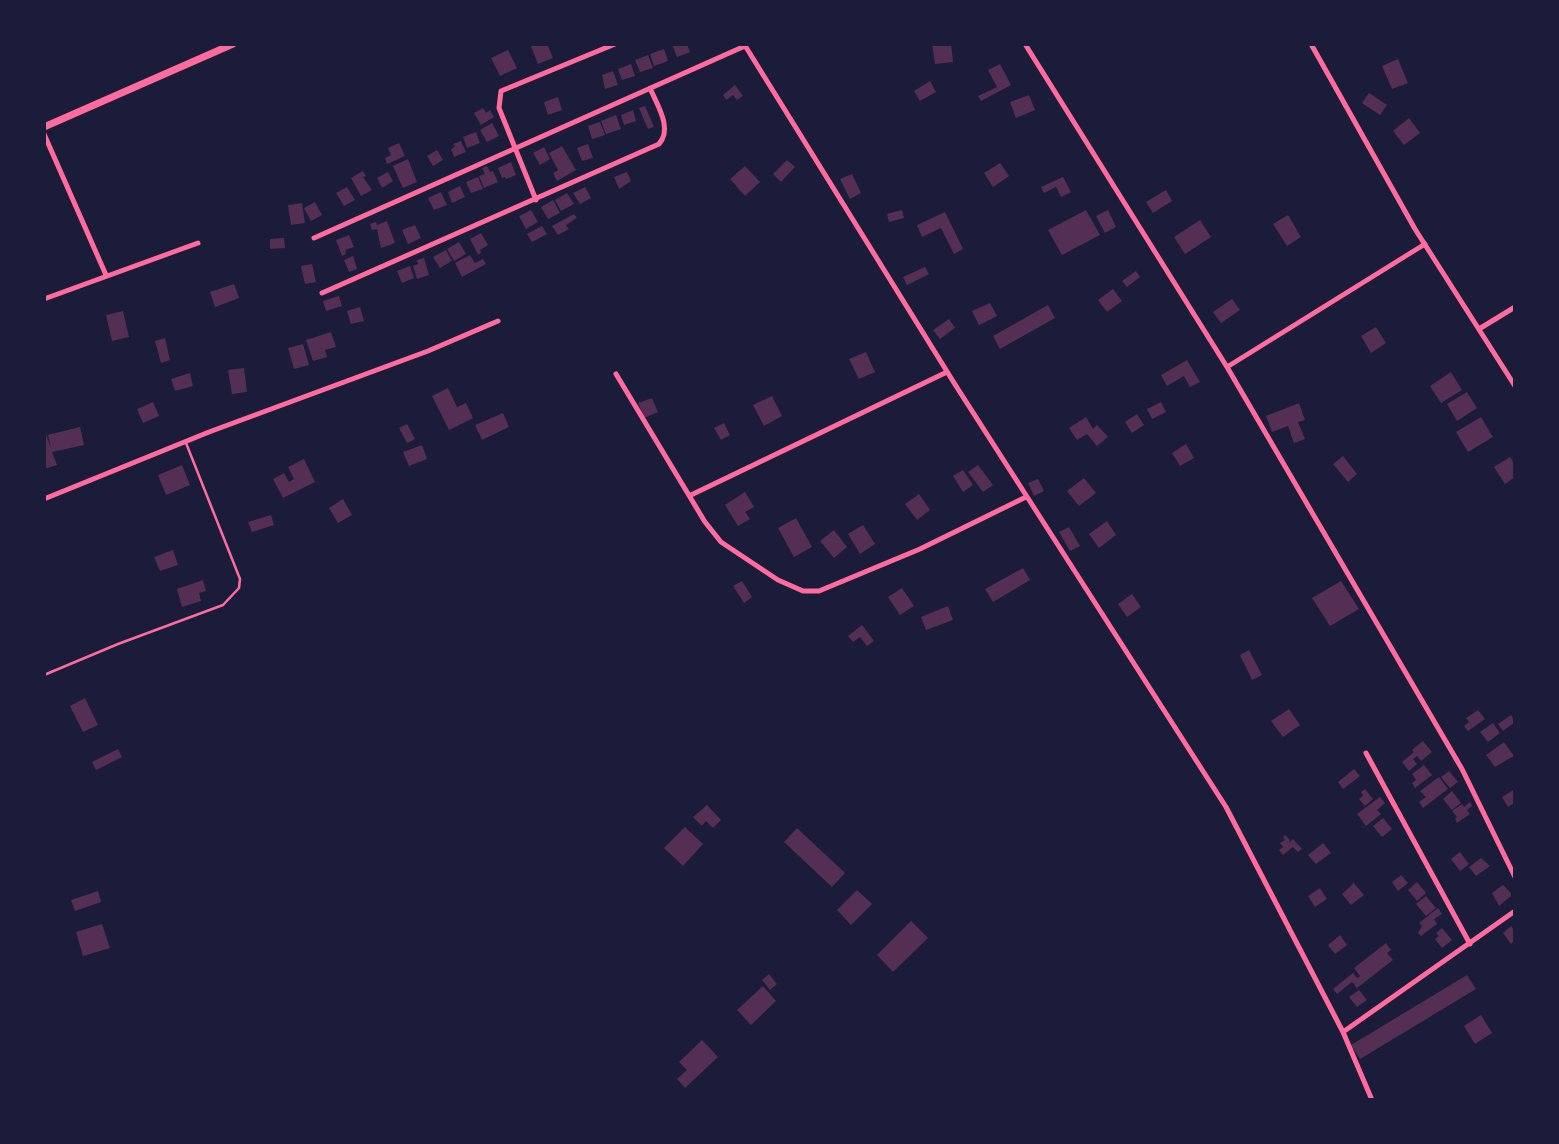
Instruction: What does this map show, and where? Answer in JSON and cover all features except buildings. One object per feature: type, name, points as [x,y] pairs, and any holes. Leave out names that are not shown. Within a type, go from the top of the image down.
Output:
[{"type":"street","points":[[44,127],[233,44]]},
{"type":"street","points":[[536,200],[499,108],[501,91],[614,44]]},
{"type":"street","points":[[1025,44],[1227,367],[1462,769],[1515,877]]},
{"type":"street","points":[[1311,44],[1425,244],[1515,386]]},
{"type":"street","points":[[314,238],[745,45],[947,372],[1226,807],[1343,1032],[1372,1100]]},
{"type":"street","points":[[322,293],[659,144],[664,139],[666,130],[650,88]]},
{"type":"street","points":[[44,134],[106,275]]},
{"type":"street","points":[[44,299],[198,243]]},
{"type":"street","points":[[1227,367],[1425,244]]},
{"type":"street","points":[[1479,329],[1515,307]]},
{"type":"street","points":[[44,499],[186,442],[428,351],[498,321]]},
{"type":"street","points":[[691,495],[947,372]]},
{"type":"street","points":[[616,374],[705,522],[721,542],[778,580],[803,591],[819,591],[920,550],[1026,497]]},
{"type":"street","points":[[1366,753],[1470,944]]},
{"type":"street","points":[[1343,1032],[1515,911]]},
{"type":"lane","points":[[44,675],[223,605],[239,589],[240,579],[186,442]]}]
